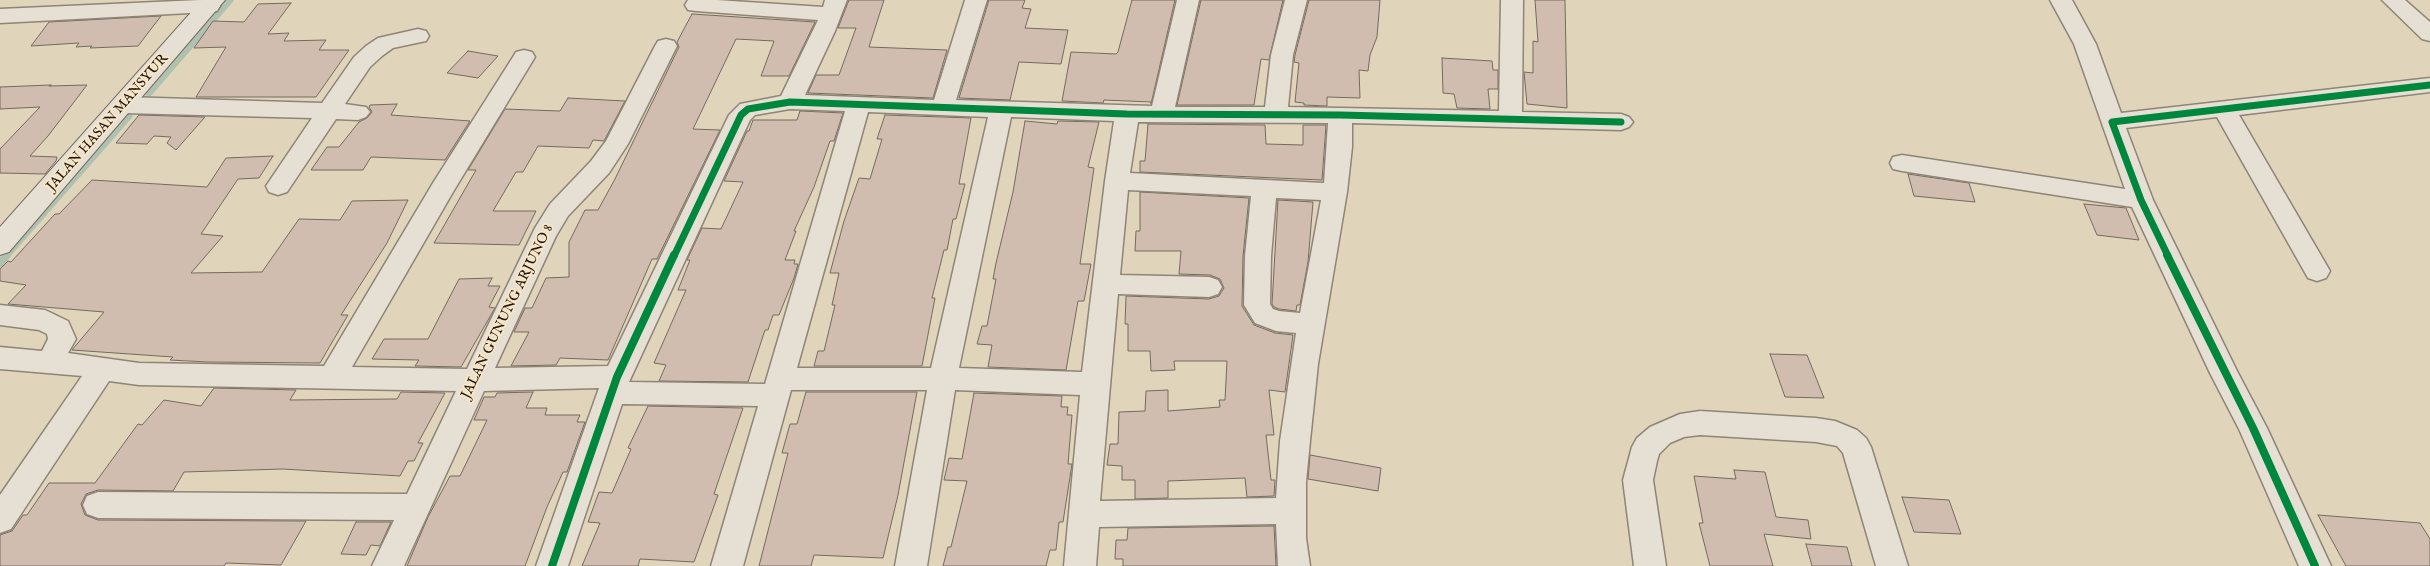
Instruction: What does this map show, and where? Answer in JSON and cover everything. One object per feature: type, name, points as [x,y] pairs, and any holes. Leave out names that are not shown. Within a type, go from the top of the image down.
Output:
[{"type":"street","points":[[943,106],[976,0]]},
{"type":"street","points":[[1162,113],[1188,0]]},
{"type":"street","points":[[1276,114],[1282,55],[1296,0]]},
{"type":"street","points":[[1510,118],[1512,0]]},
{"type":"street","points":[[2061,0],[2085,44],[2142,200],[2252,428],[2315,566]]},
{"type":"street","points":[[2393,0],[2430,34]]},
{"type":"street","points":[[0,16],[212,3]]},
{"type":"street","name":"JALAN HASAN MANSYUR","points":[[0,245],[212,3]]},
{"type":"street","points":[[696,5],[833,7],[790,102]]},
{"type":"street","points":[[278,186],[362,62],[386,43],[418,36]]},
{"type":"street","name":"JALAN GUNUNG ARJUNO 8","points":[[388,566],[417,507],[474,380],[551,221],[600,168],[616,144],[666,46]]},
{"type":"street","points":[[332,377],[442,189],[524,57]]},
{"type":"street","points":[[2112,122],[2430,85]]},
{"type":"street","points":[[552,566],[615,385],[741,114],[748,110],[790,102],[1127,114],[1340,115],[1621,122]]},
{"type":"street","points":[[124,105],[358,112]]},
{"type":"street","points":[[727,566],[858,105]]},
{"type":"street","points":[[2223,108],[2317,271]]},
{"type":"street","points":[[911,566],[943,379],[1000,109]]},
{"type":"street","points":[[1080,566],[1086,514],[1095,384],[1117,181],[1127,114]]},
{"type":"street","points":[[1294,566],[1291,511],[1294,441],[1304,364],[1335,192],[1340,147],[1340,115]]},
{"type":"street","points":[[1902,164],[2142,200]]},
{"type":"street","points":[[1117,181],[1335,192]]},
{"type":"street","points":[[1264,188],[1258,256],[1258,305],[1264,316],[1276,321],[1312,324]]},
{"type":"street","points":[[1106,284],[1209,287]]},
{"type":"street","points":[[0,314],[45,320],[58,328],[62,339],[50,362]]},
{"type":"street","points":[[0,358],[50,362],[139,374],[778,387],[943,379],[1095,384]]},
{"type":"street","points":[[0,520],[102,369]]},
{"type":"street","points":[[1650,566],[1638,480],[1642,461],[1647,448],[1660,435],[1680,426],[1700,422],[1816,430],[1835,433],[1847,438],[1856,447],[1892,566]]},
{"type":"street","points":[[98,506],[417,507]]},
{"type":"street","points":[[1086,514],[1291,511]]},
{"type":"building","points":[[849,0],[884,0],[869,47],[947,50],[933,98],[808,93],[816,75],[839,75],[856,28],[838,28]]},
{"type":"building","points":[[989,0],[1025,0],[1022,8],[1031,9],[1025,28],[1068,30],[1061,64],[1019,62],[1010,100],[959,98]]},
{"type":"building","points":[[1132,0],[1175,0],[1151,104],[1151,102],[1104,100],[1103,103],[1062,101],[1071,52],[1116,54]]},
{"type":"building","points":[[1201,0],[1283,0],[1269,60],[1261,59],[1254,105],[1177,105]]},
{"type":"building","points":[[1309,0],[1380,0],[1377,37],[1370,55],[1368,71],[1359,70],[1360,98],[1327,97],[1327,106],[1304,105],[1304,103],[1295,102],[1299,63],[1294,62]]},
{"type":"building","points":[[1535,0],[1565,0],[1567,108],[1527,104],[1524,72],[1533,73],[1533,41],[1538,42]]},
{"type":"building","points":[[291,3],[268,34],[289,33],[284,41],[326,40],[319,50],[349,50],[316,97],[196,97],[226,47],[194,48],[213,21],[244,22],[258,4]]},
{"type":"building","points":[[692,14],[815,22],[789,76],[761,76],[774,41],[736,39],[693,129],[720,130],[657,259],[652,259],[608,360],[560,358],[556,365],[511,366],[529,332],[514,332],[525,308],[532,308],[546,278],[569,277],[569,242],[585,210],[598,210],[615,179],[679,47],[677,42]]},
{"type":"building","points":[[161,16],[138,46],[76,47],[79,43],[31,46],[49,22]]},
{"type":"building","points":[[468,51],[498,56],[478,78],[447,73]]},
{"type":"building","points":[[1442,58],[1492,61],[1493,70],[1498,70],[1498,89],[1488,89],[1490,109],[1457,108],[1454,94],[1443,93]]},
{"type":"building","points":[[51,85],[49,86],[87,85],[48,136],[30,156],[57,157],[56,161],[45,174],[0,173],[0,149],[40,107],[0,109],[0,87]]},
{"type":"building","points":[[568,98],[625,101],[604,141],[593,140],[589,148],[538,146],[523,172],[516,172],[493,211],[536,211],[519,245],[434,243],[476,170],[468,170],[505,109],[560,111]]},
{"type":"building","points":[[397,104],[391,115],[470,121],[445,160],[371,157],[363,170],[311,170],[327,147],[339,147],[359,122],[367,118],[372,112],[369,107],[370,105]]},
{"type":"building","points":[[800,111],[843,113],[834,141],[830,141],[814,187],[794,231],[796,231],[785,260],[795,260],[794,264],[798,264],[794,278],[779,315],[773,315],[768,330],[765,330],[748,382],[659,381],[666,365],[654,363],[686,290],[678,290],[690,260],[687,260],[702,228],[721,229],[743,182],[724,181],[747,131],[749,131],[753,120],[797,120]]},
{"type":"building","points":[[139,115],[205,117],[176,150],[167,143],[171,137],[154,136],[147,144],[116,143]]},
{"type":"building","points":[[885,115],[971,118],[959,184],[965,184],[956,219],[953,219],[947,250],[944,250],[932,298],[935,298],[922,366],[814,366],[818,351],[824,351],[835,305],[832,305],[839,273],[830,273],[844,221],[859,178],[870,179],[882,139],[877,139]]},
{"type":"building","points":[[1025,121],[1057,124],[1058,121],[1099,122],[1088,167],[1094,168],[1080,264],[1091,264],[1084,301],[1078,301],[1066,370],[988,367],[992,345],[977,344],[982,326],[987,326],[996,279],[993,279],[1013,192]]},
{"type":"building","points":[[1148,124],[1265,125],[1266,144],[1303,145],[1303,125],[1326,125],[1322,180],[1140,172],[1140,161],[1145,161]]},
{"type":"building","points":[[273,156],[259,178],[238,179],[201,234],[223,236],[191,273],[262,272],[299,219],[340,220],[352,201],[408,200],[387,243],[341,315],[348,315],[320,363],[207,362],[170,360],[173,357],[72,350],[104,312],[8,304],[26,285],[0,281],[0,269],[8,261],[11,262],[55,214],[59,214],[92,180],[207,187],[226,158]]},
{"type":"building","points":[[1908,174],[1969,183],[1975,202],[1914,196]]},
{"type":"building","points":[[1140,192],[1249,198],[1243,256],[1242,306],[1254,325],[1275,333],[1293,335],[1285,392],[1269,390],[1274,435],[1266,435],[1271,480],[1275,480],[1274,496],[1247,497],[1245,478],[1168,481],[1168,498],[1135,499],[1135,480],[1122,480],[1122,466],[1107,465],[1110,444],[1118,444],[1119,412],[1145,411],[1146,391],[1168,390],[1168,411],[1220,407],[1219,400],[1225,400],[1227,361],[1174,361],[1175,370],[1151,371],[1150,351],[1128,351],[1128,324],[1125,324],[1126,296],[1209,299],[1219,296],[1224,288],[1220,279],[1210,275],[1179,274],[1181,251],[1135,251],[1136,231],[1140,231]]},
{"type":"building","points":[[1278,200],[1313,202],[1308,262],[1300,305],[1297,305],[1296,311],[1279,309],[1272,304]]},
{"type":"building","points":[[2084,204],[2126,208],[2139,240],[2097,235]]},
{"type":"building","points":[[492,278],[488,286],[500,286],[489,307],[495,308],[461,367],[415,366],[419,360],[372,359],[384,339],[428,339],[459,279]]},
{"type":"building","points":[[1770,354],[1807,355],[1824,398],[1785,397]]},
{"type":"building","points":[[214,388],[296,390],[290,400],[397,399],[401,392],[445,393],[418,443],[423,443],[414,461],[408,461],[400,476],[283,469],[184,472],[173,491],[98,490],[86,494],[81,504],[85,515],[98,520],[306,521],[281,565],[226,563],[224,566],[0,566],[0,535],[12,531],[23,515],[27,515],[49,483],[95,483],[138,424],[142,425],[164,400],[201,406]]},
{"type":"building","points":[[533,392],[526,408],[547,408],[545,415],[580,415],[577,422],[585,422],[567,472],[563,472],[547,507],[525,566],[407,566],[428,517],[450,476],[460,476],[487,420],[474,420],[484,397],[495,397],[497,393]]},
{"type":"building","points":[[806,392],[917,392],[898,495],[883,558],[814,555],[811,566],[759,566],[788,453],[782,453],[790,424],[797,424]]},
{"type":"building","points":[[974,393],[1062,396],[1061,407],[1068,407],[1067,415],[1072,415],[1068,464],[1072,464],[1063,522],[1059,522],[1056,550],[1050,550],[1046,566],[943,566],[948,547],[951,547],[967,481],[944,480],[949,458],[962,459]]},
{"type":"building","points":[[648,406],[743,408],[714,494],[718,495],[694,562],[640,559],[638,566],[582,566],[600,523],[588,522],[599,492],[612,493],[631,449],[628,448]]},
{"type":"building","points":[[1310,455],[1381,468],[1378,491],[1308,479]]},
{"type":"building","points":[[1734,470],[1765,472],[1776,517],[1808,520],[1811,539],[1764,534],[1773,566],[1710,566],[1699,523],[1703,523],[1694,476],[1736,479]]},
{"type":"building","points":[[1902,497],[1949,500],[1961,534],[1914,532]]},
{"type":"building","points":[[2318,515],[2420,523],[2430,539],[2430,566],[2346,566]]},
{"type":"building","points":[[356,522],[391,522],[380,546],[371,545],[366,555],[341,554]]},
{"type":"building","points":[[1274,526],[1276,566],[1123,566],[1123,559],[1115,559],[1116,540],[1127,540],[1128,528]]},
{"type":"building","points":[[1806,544],[1847,547],[1852,566],[1812,566]]},
{"type":"waterway","points":[[149,93],[230,0]]},
{"type":"waterway","points":[[6,256],[129,116]]},
{"type":"waterway","points":[[0,263],[7,255]]},
{"type":"cycle path","points":[[2315,566],[2253,428],[2224,373],[2141,200],[2112,122],[2430,85]]},
{"type":"cycle path","points":[[552,566],[617,377],[736,124],[741,115],[748,109],[790,102],[1127,114],[1340,115],[1621,122]]}]
